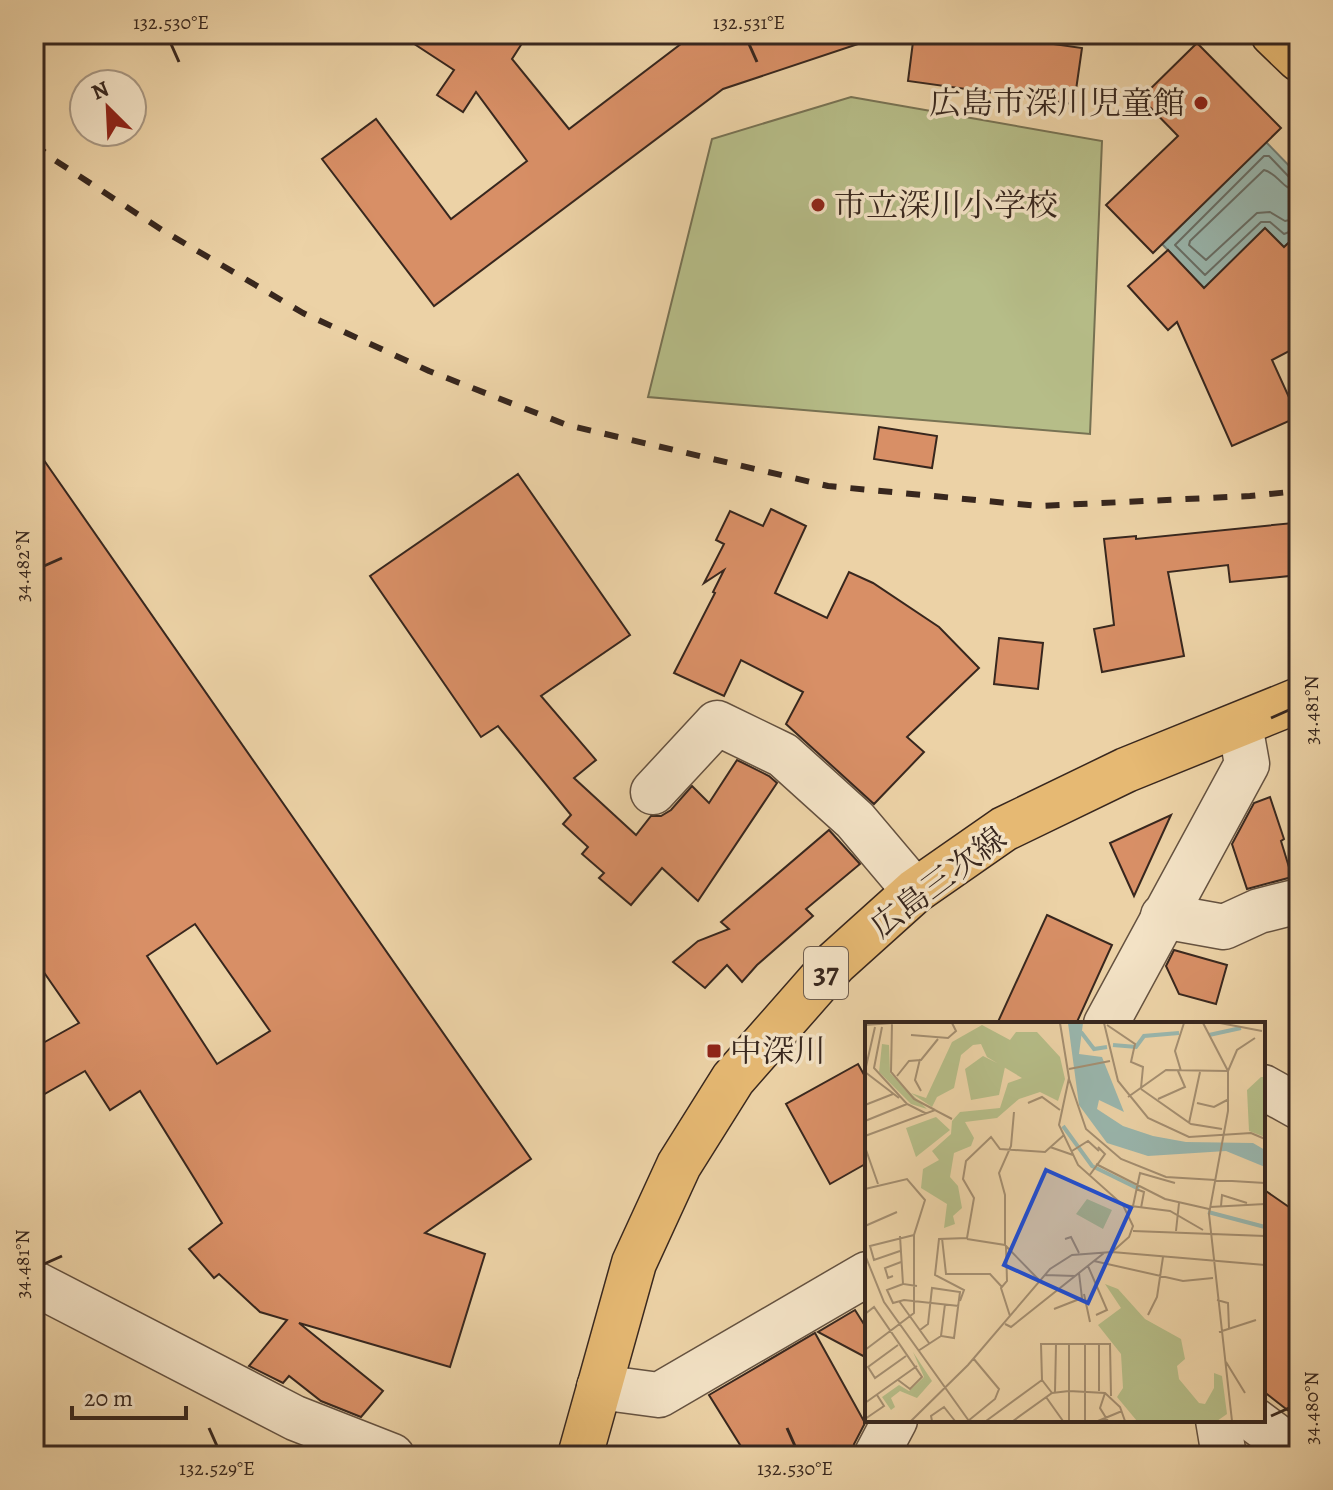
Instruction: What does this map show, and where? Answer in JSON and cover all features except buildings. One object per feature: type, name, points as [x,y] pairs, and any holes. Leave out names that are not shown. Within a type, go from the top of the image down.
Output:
[{"type":"main road","points":[[1273,34],[1299,59]]},
{"type":"main road","name":"広島三次線","points":[[580,1456],[634,1263],[679,1165],[733,1079],[835,963],[915,891],[1004,829],[1126,770],[1299,700]]},
{"type":"street","points":[[653,792],[717,723],[783,755],[855,820],[915,891]]},
{"type":"street","points":[[1123,1018],[1163,916],[1247,764],[1240,725]]},
{"type":"street","points":[[1163,916],[1224,927],[1259,911],[1299,901]]},
{"type":"street","points":[[1265,1088],[1299,1107]]},
{"type":"street","points":[[599,1387],[659,1395],[865,1275]]},
{"type":"street","points":[[34,1283],[295,1418],[392,1456]]},
{"type":"street","points":[[876,1456],[894,1422]]},
{"type":"street","points":[[1218,1422],[1224,1456]]},
{"type":"street","points":[[1257,1422],[1281,1440],[1294,1456]]},
{"type":"green space","points":[[851,97],[1102,141],[1090,434],[648,397],[712,139]]},
{"type":"water","points":[[1266,142],[1299,176],[1299,233],[1284,247],[1204,288],[1162,244]]},
{"type":"railway","points":[[34,143],[50,157],[162,230],[303,313],[429,371],[567,425],[828,486],[1039,506],[1299,491]]},
{"type":"place","name":"広島市深川児童館","points":[[1201,103]]},
{"type":"place","name":"市立深川小学校","points":[[818,205]]},
{"type":"place","name":"中深川","points":[[714,1051]]}]
